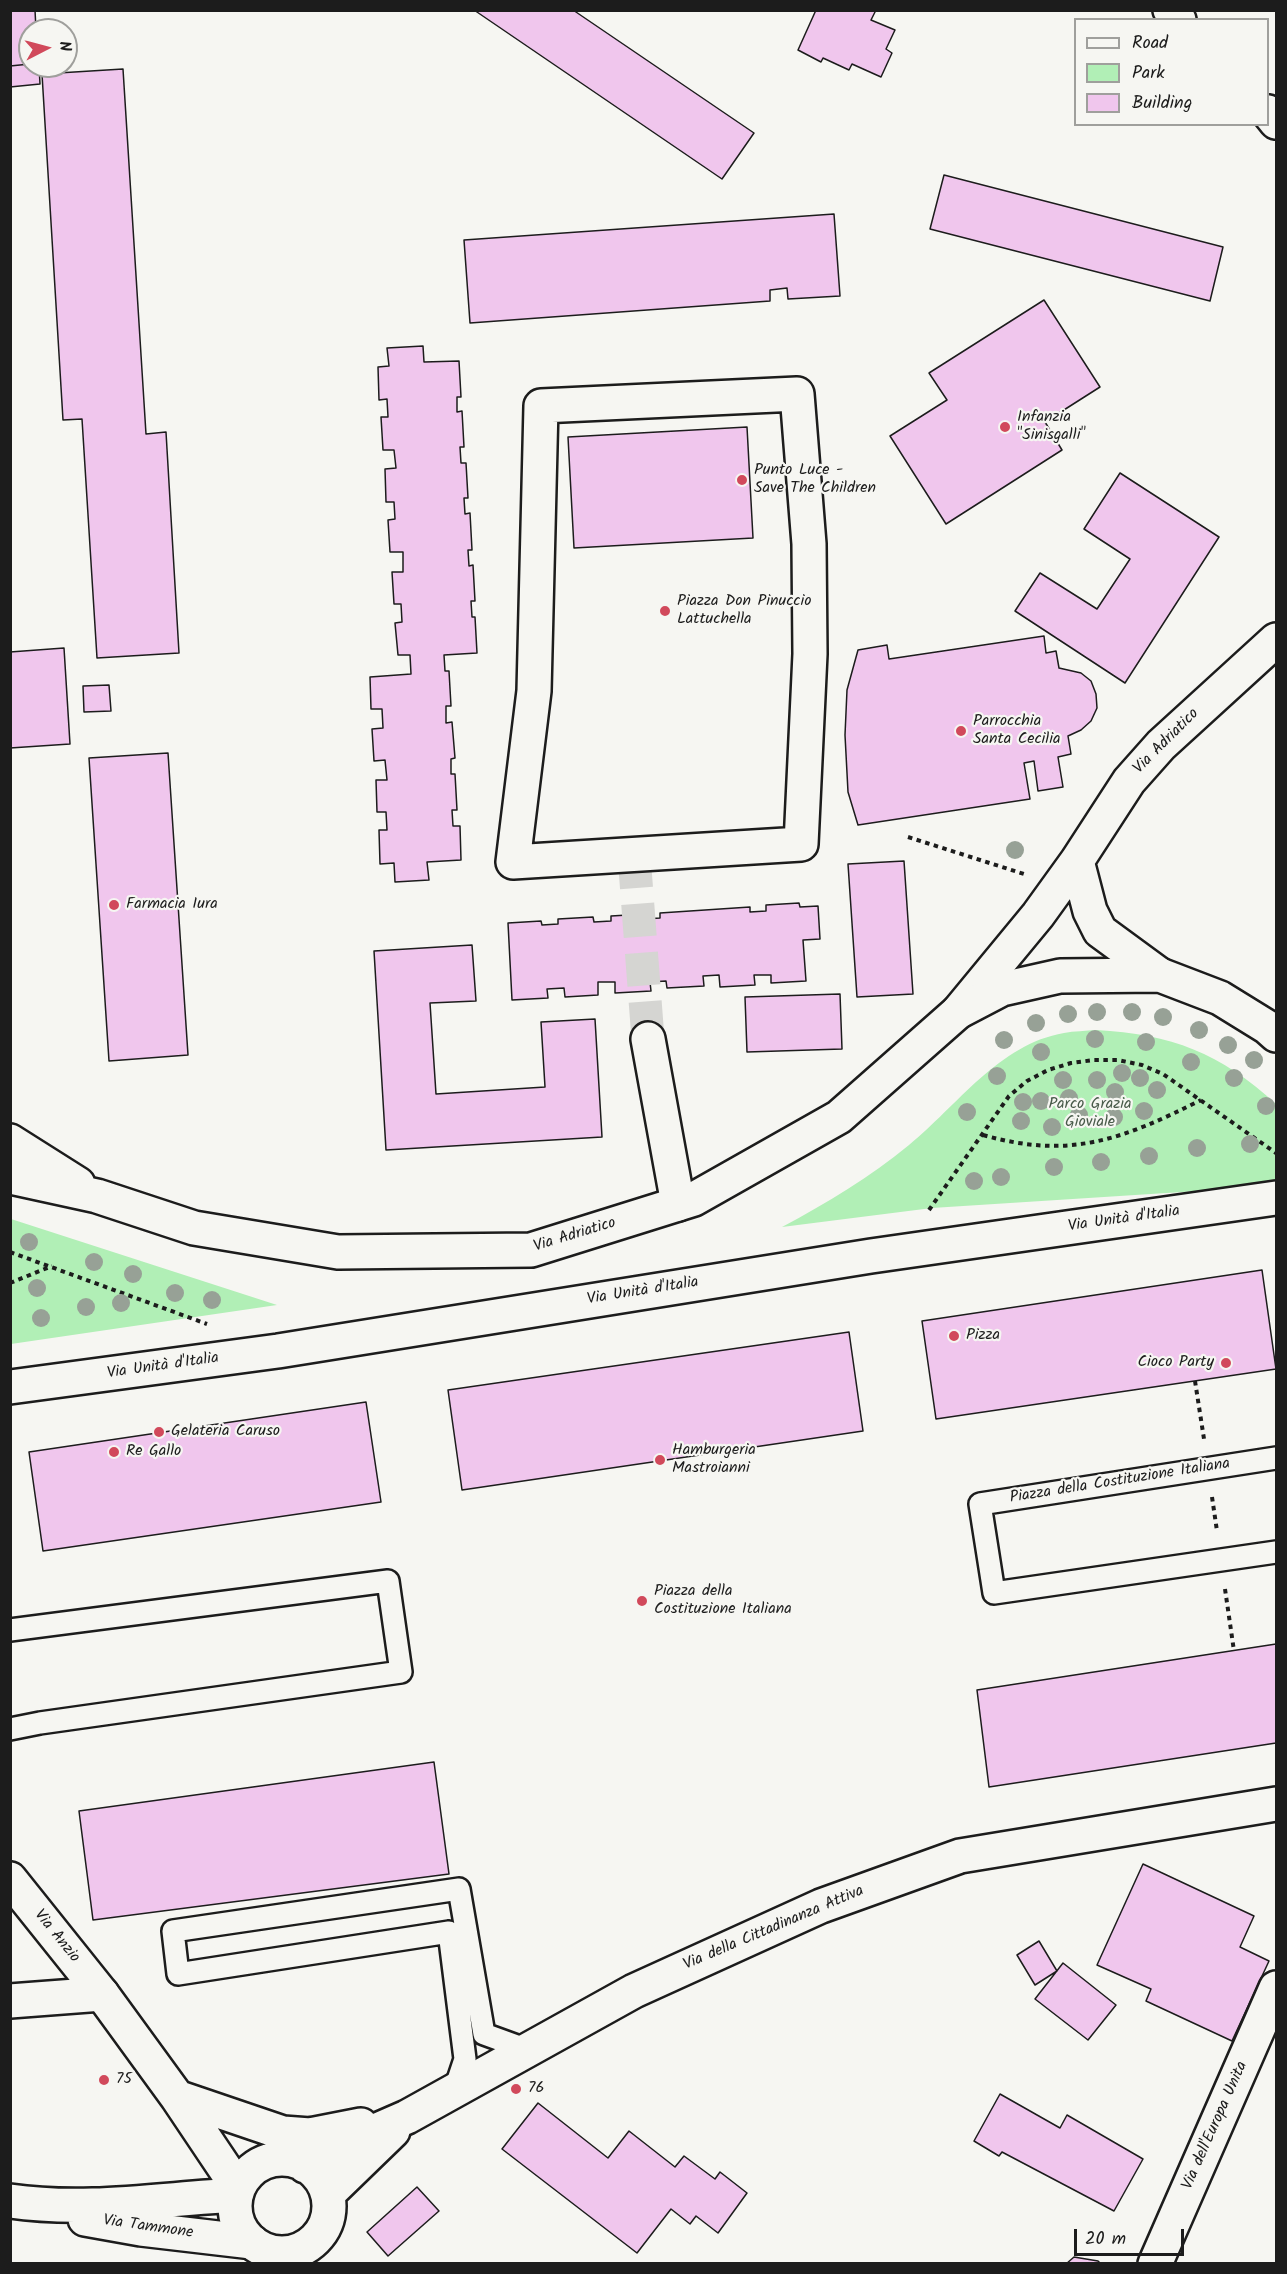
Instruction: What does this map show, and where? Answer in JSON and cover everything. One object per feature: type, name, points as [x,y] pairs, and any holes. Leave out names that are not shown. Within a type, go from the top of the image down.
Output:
[{"type":"street","points":[[797,394],[809,544],[810,654],[801,844],[513,862],[534,691],[541,406],[797,394]]},
{"type":"street","name":"Via Adriatico","points":[[10,1177],[97,1196],[194,1228],[338,1252],[531,1250],[694,1199],[839,1117],[958,1012],[1038,915],[1077,861],[1129,781],[1161,745],[1276,640]]},
{"type":"street","name":"Via Adriatico","points":[[1077,861],[1090,911],[1100,931],[1160,975],[1220,998],[1276,1035]]},
{"type":"street","name":"Via Adriatico","points":[[958,1012],[1002,989],[1060,976],[1160,975]]},
{"type":"street","points":[[648,1039],[678,1204]]},
{"type":"street","name":"Via Adriatico","points":[[10,1141],[97,1196]]},
{"type":"street","name":"Via Unità d'Italia","points":[[10,1388],[278,1351],[871,1256],[1276,1198]]},
{"type":"street","name":"Via della Cittadinanza Attiva","points":[[305,2166],[454,2092],[634,1991],[821,1906],[960,1856],[1276,1804]]},
{"type":"street","name":"Via Anzio","points":[[10,1880],[102,1994],[177,2097],[237,2192]]},
{"type":"street","name":"Via dell'Europa Unita","points":[[1155,2264],[1276,1988]]},
{"type":"street","points":[[10,2001],[102,1994]]},
{"type":"street","name":"Via della Cittadinanza Attiva","points":[[177,2097],[283,2133],[310,2135],[407,2117]]},
{"type":"street","name":"Via Anzio","points":[[177,2097],[266,2162]]},
{"type":"street","name":"Via della Cittadinanza Attiva","points":[[328,2194],[407,2117]]},
{"type":"street","points":[[285,2159],[305,2166],[312,2169],[322,2180],[328,2194],[329,2209],[323,2250],[300,2249],[273,2253],[242,2231],[236,2218],[234,2203],[237,2192],[246,2176],[256,2166],[266,2162],[285,2159]]},
{"type":"street","name":"Via Tammone","points":[[10,2201],[46,2206],[110,2206],[237,2192]]},
{"type":"street","name":"Via Tammone","points":[[46,2206],[88,2220],[273,2253]]},
{"type":"lane","name":"Piazza della Costituzione Italiana","points":[[1276,1458],[980,1504],[994,1593],[1276,1552]]},
{"type":"lane","points":[[10,1630],[388,1581],[401,1672],[10,1729]]},
{"type":"lane","points":[[454,2092],[465,2059],[449,1932],[178,1974],[173,1931],[459,1889],[484,2034],[528,2050]]},
{"type":"path","points":[[908,837],[1028,875]]},
{"type":"path","points":[[924,1215],[932,1208],[1009,1096],[1027,1081],[1048,1070],[1071,1063],[1106,1060],[1142,1065],[1163,1074],[1202,1099],[1276,1153]]},
{"type":"path","points":[[983,1135],[1010,1143],[1045,1146],[1080,1145],[1114,1138],[1140,1129],[1202,1099]]},
{"type":"path","points":[[10,1252],[212,1326]]},
{"type":"path","points":[[10,1283],[52,1266]]},
{"type":"path","points":[[1195,1381],[1234,1651]]},
{"type":"green space","name":"Parco Grazia Gioviale","points":[[1096,1030],[1148,1036],[1194,1049],[1235,1071],[1276,1104],[1276,1186],[932,1208],[782,1227],[848,1189],[894,1157],[980,1079],[1019,1050],[1041,1039],[1064,1033]]},
{"type":"green space","points":[[11,1219],[277,1305],[11,1344]]},
{"type":"building","points":[[10,10],[35,10],[35,18],[18,18],[18,65],[10,66]]},
{"type":"building","points":[[474,10],[573,10],[754,133],[722,179]]},
{"type":"building","points":[[816,10],[876,10],[871,20],[895,30],[886,49],[892,53],[881,77],[852,64],[849,70],[823,58],[821,62],[798,50]]},
{"type":"building","points":[[18,65],[18,78],[40,78],[40,84],[10,87],[10,66]]},
{"type":"building","points":[[123,69],[146,434],[166,432],[179,653],[97,658],[82,419],[63,420],[42,78],[78,78],[78,72]]},
{"type":"building","points":[[944,175],[1223,247],[1210,301],[930,229]]},
{"type":"building","points":[[834,214],[840,296],[788,299],[787,288],[770,290],[770,301],[470,323],[464,240]]},
{"type":"building","points":[[1044,300],[1100,387],[1045,422],[1062,450],[946,524],[890,436],[947,400],[929,373]]},
{"type":"building","points":[[423,346],[424,362],[459,361],[461,397],[457,397],[457,412],[462,411],[464,447],[460,447],[461,463],[466,463],[468,498],[464,498],[465,514],[470,513],[472,550],[468,550],[469,566],[473,565],[475,601],[471,601],[472,617],[475,617],[477,653],[444,655],[445,671],[449,671],[451,706],[446,706],[446,723],[452,722],[455,758],[451,759],[451,774],[455,774],[457,810],[452,810],[453,826],[460,826],[461,860],[427,862],[429,880],[395,882],[394,863],[380,864],[379,830],[387,830],[386,812],[377,812],[376,780],[387,780],[385,760],[374,761],[372,729],[383,728],[382,709],[371,709],[370,677],[411,674],[410,655],[398,655],[395,623],[402,622],[401,604],[394,604],[392,572],[403,572],[403,552],[390,552],[388,520],[395,519],[394,502],[386,502],[385,469],[396,468],[394,450],[383,450],[381,417],[388,417],[387,399],[379,400],[378,367],[389,366],[387,348]]},
{"type":"building","points":[[747,427],[753,538],[574,548],[568,437]]},
{"type":"building","points":[[1120,473],[1219,537],[1125,683],[1015,611],[1040,573],[1097,609],[1130,559],[1084,529]]},
{"type":"building","name":"Parrocchia Santa Cecilia","points":[[1044,636],[1046,653],[1056,651],[1059,668],[1081,673],[1091,681],[1096,694],[1097,708],[1091,721],[1081,730],[1068,736],[1071,754],[1058,757],[1063,787],[1038,791],[1034,761],[1024,763],[1030,799],[858,825],[848,792],[845,735],[847,690],[858,650],[887,645],[889,659]]},
{"type":"building","points":[[64,648],[70,744],[10,748],[10,652]]},
{"type":"building","points":[[109,685],[111,711],[84,712],[83,686]]},
{"type":"building","points":[[168,753],[188,1055],[109,1061],[89,758]]},
{"type":"building","points":[[904,861],[913,994],[857,997],[848,864]]},
{"type":"building","points":[[799,903],[800,907],[818,906],[820,939],[803,940],[806,981],[771,983],[771,975],[754,975],[755,985],[720,987],[719,975],[703,976],[704,986],[667,988],[666,981],[650,982],[651,991],[615,993],[615,982],[598,982],[598,995],[565,997],[564,988],[547,989],[548,998],[512,1000],[508,923],[541,921],[542,925],[558,924],[558,919],[593,917],[594,922],[611,921],[611,916],[645,914],[645,919],[660,918],[660,913],[750,907],[750,912],[766,911],[766,905]]},
{"type":"building","points":[[472,945],[476,1001],[430,1003],[436,1094],[545,1087],[541,1022],[595,1019],[602,1137],[386,1150],[374,951]]},
{"type":"building","points":[[840,994],[842,1049],[747,1052],[745,997]]},
{"type":"building","points":[[1262,1270],[1276,1369],[936,1419],[922,1321]]},
{"type":"building","points":[[849,1332],[863,1431],[462,1490],[448,1390]]},
{"type":"building","points":[[366,1402],[381,1502],[43,1551],[29,1452]]},
{"type":"building","points":[[1276,1644],[1276,1743],[989,1787],[977,1690]]},
{"type":"building","points":[[434,1762],[449,1874],[93,1920],[79,1811]]},
{"type":"building","points":[[1143,1864],[1254,1916],[1240,1947],[1269,1961],[1232,2041],[1146,2001],[1151,1989],[1097,1965]]},
{"type":"building","points":[[1039,1941],[1057,1971],[1035,1985],[1017,1955]]},
{"type":"building","points":[[1063,1963],[1116,2005],[1088,2040],[1035,1999]]},
{"type":"building","points":[[1000,2094],[1060,2128],[1067,2115],[1143,2159],[1114,2211],[1002,2152],[999,2156],[974,2141]]},
{"type":"building","points":[[538,2103],[608,2158],[629,2131],[675,2167],[684,2156],[715,2179],[720,2172],[747,2193],[718,2233],[696,2216],[690,2224],[671,2209],[637,2253],[502,2149]]},
{"type":"building","points":[[417,2187],[439,2211],[388,2256],[367,2232]]},
{"type":"building","points":[[1074,2257],[1098,2261],[1101,2264],[1066,2264]]},
{"type":"tunnel","points":[[634,855],[648,1039]]},
{"type":"place","name":"Infanzia \"Sinisgalli\"","points":[[1005,427]]},
{"type":"place","name":"Punto Luce - Save The Children","points":[[742,480]]},
{"type":"place","name":"Piazza Don Pinuccio Lattuchella","points":[[665,611]]},
{"type":"place","name":"Parrocchia Santa Cecilia","points":[[961,731]]},
{"type":"place","name":"Farmacia Iura","points":[[114,905]]},
{"type":"place","name":"Pizza","points":[[954,1336]]},
{"type":"place","name":"Cioco Party","points":[[1226,1363]]},
{"type":"place","name":"Gelateria Caruso","points":[[159,1432]]},
{"type":"place","name":"Re Gallo","points":[[114,1452]]},
{"type":"place","name":"Hamburgeria Mastroianni","points":[[660,1460]]},
{"type":"place","name":"Piazza della Costituzione Italiana","points":[[642,1601]]},
{"type":"place","name":"75","points":[[104,2080]]},
{"type":"place","name":"76","points":[[516,2089]]}]
